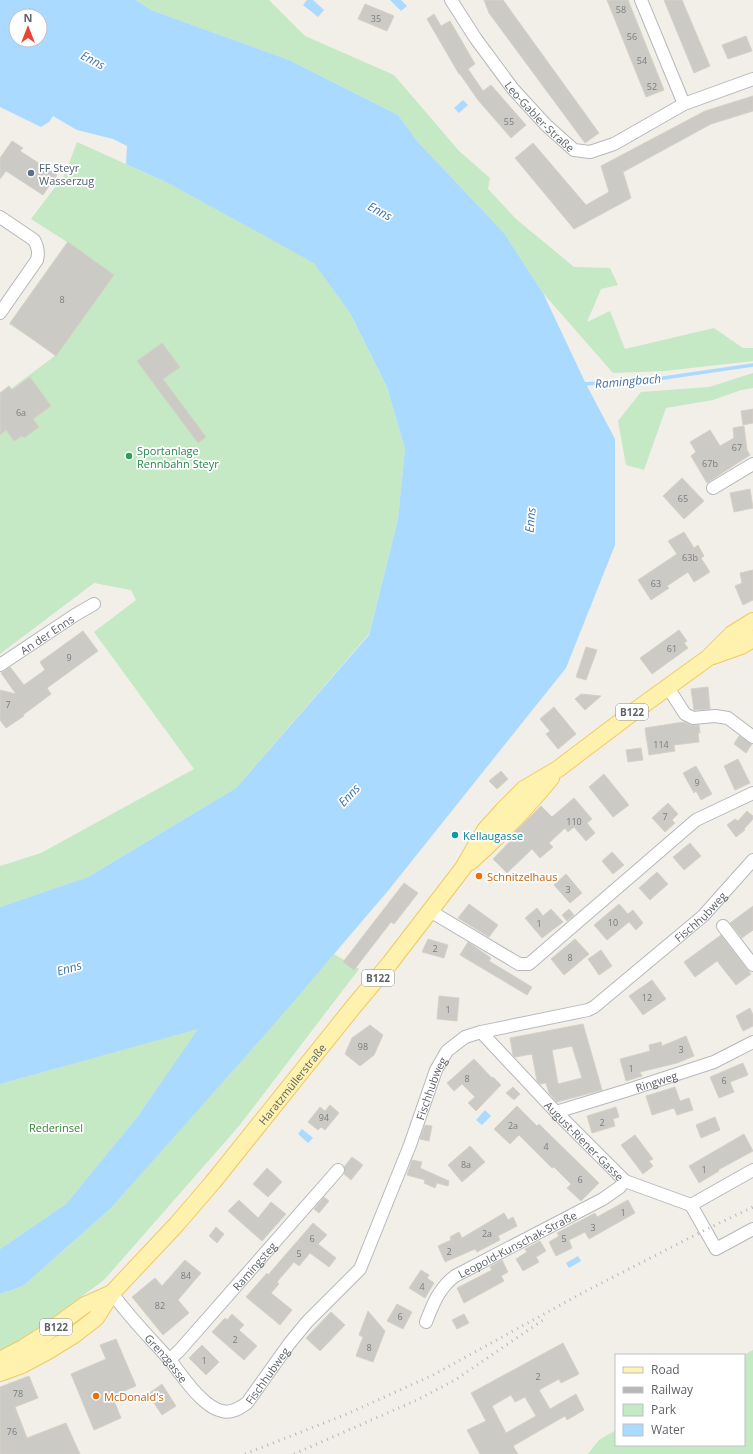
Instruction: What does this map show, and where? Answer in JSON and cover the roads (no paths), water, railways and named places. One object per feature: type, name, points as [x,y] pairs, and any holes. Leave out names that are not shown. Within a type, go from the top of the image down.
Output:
[{"type":"main road","name":"Haratzmüllerstraße","points":[[0,1373],[22,1365],[48,1351],[74,1335],[96,1318],[112,1292],[171,1230],[213,1182],[390,963],[463,868],[481,835],[503,810],[524,790],[558,769],[667,686],[708,658],[732,634],[753,621]]},
{"type":"main road","name":"Haratzmüllerstraße","points":[[708,658],[741,646],[753,639]]},
{"type":"main road","name":"Haratzmüllerstraße","points":[[0,1360],[45,1334],[86,1305],[112,1292]]},
{"type":"street","name":"Leo-Gabler-Straße","points":[[451,0],[476,39],[513,89],[546,125],[574,150],[590,152],[614,144],[684,104],[753,79]]},
{"type":"street","points":[[641,0],[684,104]]},
{"type":"street","points":[[0,217],[34,240],[37,244],[38,254],[37,260],[0,313]]},
{"type":"street","points":[[713,488],[753,464]]},
{"type":"street","name":"An der Enns","points":[[0,665],[94,604]]},
{"type":"street","points":[[667,686],[685,714],[693,718],[715,716],[728,718],[753,737]]},
{"type":"street","points":[[430,911],[519,964],[530,964],[696,820],[753,793]]},
{"type":"street","name":"Fischhubweg","points":[[230,1411],[240,1408],[247,1403],[289,1344],[307,1322],[360,1269],[410,1145],[436,1070],[447,1051],[465,1037],[481,1032],[588,1010],[703,916],[753,860]]},
{"type":"street","points":[[723,926],[753,965]]},
{"type":"street","name":"August-Riener-Gasse","points":[[481,1032],[556,1112],[625,1181],[691,1205]]},
{"type":"street","name":"Ringweg","points":[[556,1112],[626,1092],[714,1062],[753,1042]]},
{"type":"street","name":"Ramingsteg","points":[[169,1360],[179,1351],[338,1170]]},
{"type":"street","points":[[753,1170],[691,1205],[716,1249],[753,1229]]},
{"type":"street","name":"Leopold-Kunschak-Straße","points":[[426,1322],[438,1294],[446,1283],[455,1276],[603,1199],[620,1187],[625,1181]]},
{"type":"street","name":"Grenzgasse","points":[[112,1292],[124,1310],[201,1398],[211,1406],[220,1410],[230,1411]]},
{"type":"water","name":"Enns","points":[[0,0],[136,0],[151,10],[289,60],[398,115],[418,142],[504,233],[543,293],[586,384],[615,439],[615,545],[566,668],[387,892],[276,1022],[111,1208],[23,1286],[0,1294],[0,1249],[66,1204],[138,1116],[198,1029],[0,1084],[0,907],[88,877],[236,788],[369,635],[398,519],[405,449],[387,387],[350,313],[314,263],[168,183],[126,164],[127,146],[113,139],[77,130],[53,116],[49,122],[41,127],[0,107]]},
{"type":"water","points":[[307,0],[313,0],[324,10],[318,17],[303,5]]},
{"type":"water","points":[[390,0],[401,0],[407,6],[401,11]]},
{"type":"water","points":[[463,100],[468,105],[459,113],[454,108]]},
{"type":"water","points":[[485,1110],[491,1116],[482,1125],[476,1120]]},
{"type":"water","points":[[302,1129],[313,1138],[308,1143],[298,1134]]},
{"type":"water","points":[[578,1256],[581,1261],[569,1268],[566,1263]]},
{"type":"waterway","name":"Ramingbach","points":[[581,384],[643,381],[753,365]]},
{"type":"railway","points":[[245,1454],[347,1414],[433,1375],[584,1292],[753,1207]]},
{"type":"railway","points":[[294,1454],[417,1400],[455,1380],[546,1318]]},
{"type":"place","name":"FF Steyr Wasserzug","points":[[31,173]]},
{"type":"place","name":"Sportanlage Rennbahn Steyr","points":[[129,456]]},
{"type":"place","name":"Kellaugasse","points":[[455,835]]},
{"type":"place","name":"Schnitzelhaus","points":[[479,876]]},
{"type":"place","name":"McDonald's","points":[[96,1396]]},
{"type":"park label","name":"Rederinsel","points":[[56,1127]]}]
